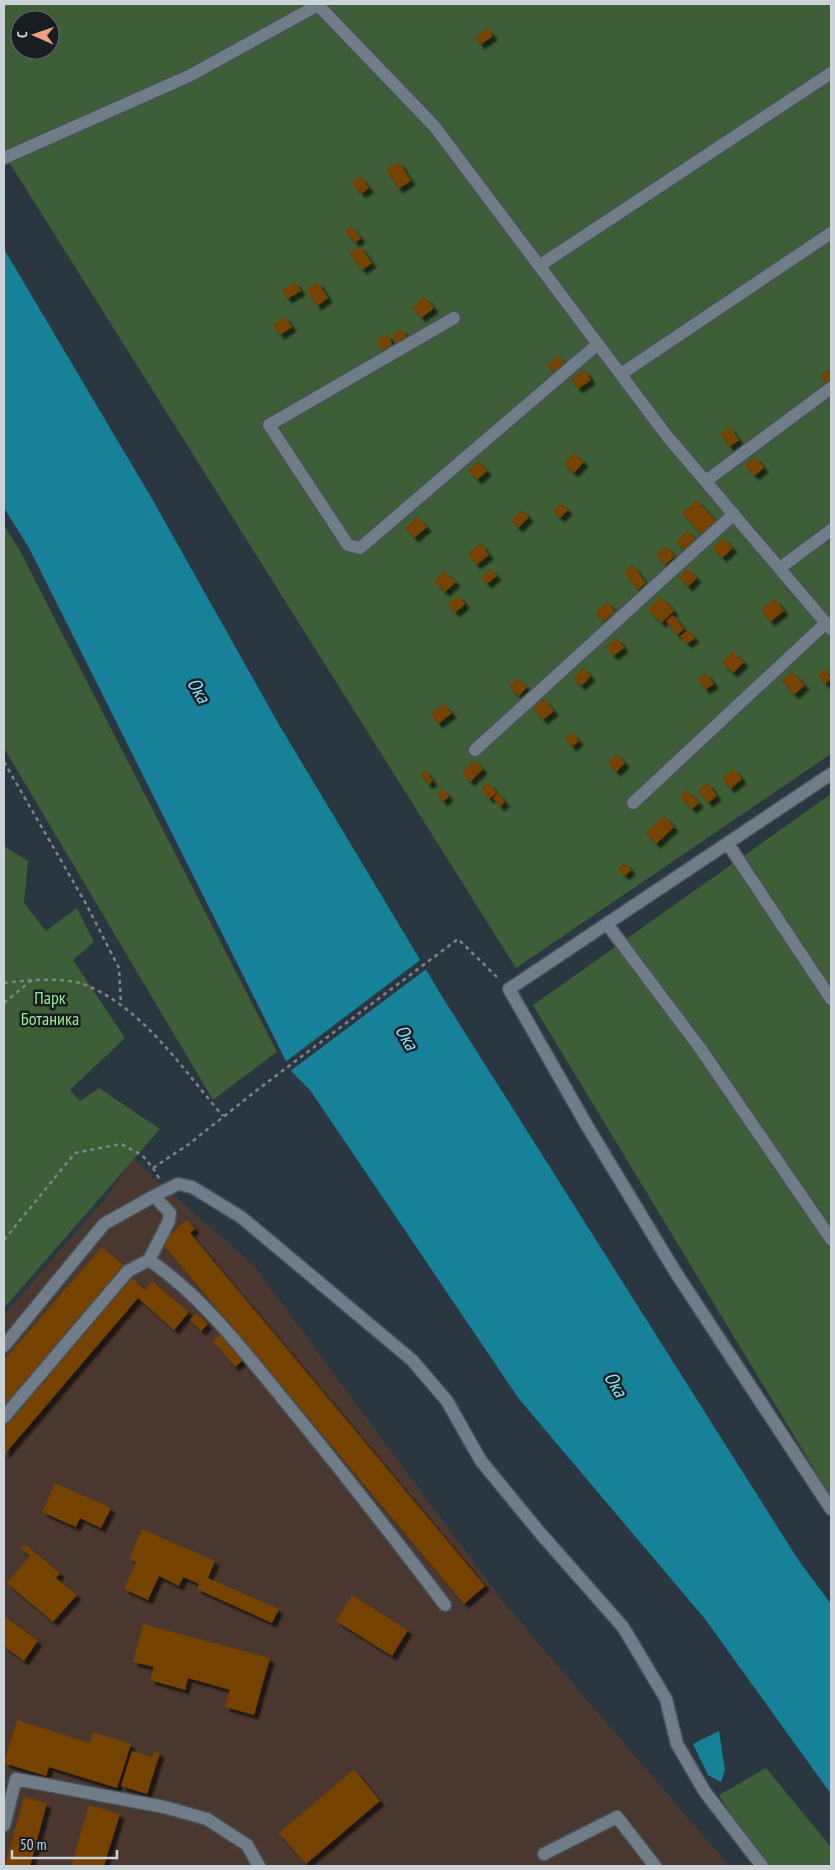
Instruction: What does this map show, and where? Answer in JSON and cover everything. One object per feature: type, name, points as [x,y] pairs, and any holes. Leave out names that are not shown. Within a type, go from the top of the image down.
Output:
[{"type":"street","points":[[4,158],[189,76],[318,4],[434,128],[667,436],[829,626],[633,803]]},
{"type":"street","points":[[539,266],[831,73]]},
{"type":"street","points":[[621,374],[831,233]]},
{"type":"street","points":[[454,318],[269,425],[348,544],[360,548],[598,344]]},
{"type":"street","points":[[706,481],[831,388]]},
{"type":"street","points":[[475,750],[734,514]]},
{"type":"street","points":[[780,568],[831,530]]},
{"type":"street","points":[[831,774],[509,989],[586,1124],[676,1273],[831,1509]]},
{"type":"street","points":[[728,844],[831,999]]},
{"type":"street","points":[[607,924],[700,1048],[831,1239]]},
{"type":"street","points":[[4,1346],[104,1224],[154,1196],[178,1184],[192,1187],[248,1223],[412,1360],[441,1394],[481,1461],[541,1534],[623,1627],[666,1699],[677,1744],[705,1792],[762,1866]]},
{"type":"street","points":[[4,1417],[128,1271],[149,1260],[169,1221],[170,1213],[154,1196]]},
{"type":"street","points":[[149,1260],[164,1270],[216,1318],[370,1506],[445,1606]]},
{"type":"street","points":[[4,1825],[16,1778],[207,1818],[246,1845],[259,1866]]},
{"type":"street","points":[[544,1854],[617,1817],[655,1866]]},
{"type":"path","points":[[4,762],[85,902],[119,968],[121,1006]]},
{"type":"path","points":[[4,1240],[75,1153],[121,1144],[142,1155],[153,1168],[189,1144],[261,1087],[458,939],[509,989]]},
{"type":"path","points":[[4,1003],[33,979]]},
{"type":"path","points":[[4,983],[33,979],[82,984],[121,1006],[153,1034],[223,1116]]},
{"type":"shaded area","points":[[133,1159],[254,1266],[501,1599],[729,1866],[4,1866],[4,1315],[104,1200]]},
{"type":"green space","points":[[4,4],[831,4],[831,754],[516,968],[4,154]]},
{"type":"green space","points":[[4,525],[20,551],[277,1052],[213,1100],[4,748]]},
{"type":"green space","points":[[831,794],[831,1497],[533,1005]]},
{"type":"green space","name":"Парк Ботаника","points":[[4,846],[28,861],[24,903],[46,931],[77,908],[94,942],[73,960],[125,1038],[70,1090],[80,1101],[99,1088],[160,1129],[4,1308]]},
{"type":"green space","points":[[766,1768],[831,1847],[831,1866],[763,1866],[719,1795]]},
{"type":"water","name":"Ока","points":[[4,249],[151,497],[278,723],[443,998],[799,1561],[831,1604],[831,1794],[705,1619],[519,1399],[310,1090],[291,1071],[29,548],[4,508]]},
{"type":"water","points":[[719,1731],[725,1770],[721,1782],[708,1775],[693,1744]]},
{"type":"pier","points":[[423,958],[429,967],[289,1072],[284,1063]]},
{"type":"building","points":[[488,28],[493,36],[480,45],[475,37]]},
{"type":"building","points":[[399,162],[411,181],[398,189],[386,169]]},
{"type":"building","points":[[360,176],[369,188],[361,194],[352,183]]},
{"type":"building","points":[[351,226],[361,238],[355,243],[345,231]]},
{"type":"building","points":[[360,246],[372,263],[362,270],[349,253]]},
{"type":"building","points":[[295,282],[301,291],[287,299],[282,290]]},
{"type":"building","points":[[318,282],[328,298],[317,306],[306,290]]},
{"type":"building","points":[[425,297],[434,308],[421,318],[412,307]]},
{"type":"building","points":[[285,317],[292,327],[280,335],[273,325]]},
{"type":"building","points":[[402,329],[408,340],[398,346],[392,335]]},
{"type":"building","points":[[388,334],[393,347],[382,352],[377,339]]},
{"type":"building","points":[[558,356],[565,364],[554,373],[547,365]]},
{"type":"building","points":[[831,368],[831,381],[827,385],[820,376]]},
{"type":"building","points":[[585,370],[591,380],[578,389],[571,379]]},
{"type":"building","points":[[730,427],[739,440],[729,447],[720,434]]},
{"type":"building","points":[[574,453],[584,462],[574,473],[564,464]]},
{"type":"building","points":[[755,457],[764,468],[754,476],[745,465]]},
{"type":"building","points":[[478,461],[487,471],[477,480],[468,470]]},
{"type":"building","points":[[697,500],[716,522],[702,535],[682,513]]},
{"type":"building","points":[[561,503],[568,510],[560,518],[553,511]]},
{"type":"building","points":[[523,510],[529,517],[518,528],[511,520]]},
{"type":"building","points":[[418,517],[427,527],[414,538],[405,528]]},
{"type":"building","points":[[687,530],[696,539],[685,550],[676,542]]},
{"type":"building","points":[[723,538],[733,548],[722,558],[713,548]]},
{"type":"building","points":[[481,543],[489,555],[476,565],[468,553]]},
{"type":"building","points":[[666,546],[675,556],[665,565],[656,554]]},
{"type":"building","points":[[633,565],[646,583],[637,590],[624,572]]},
{"type":"building","points":[[491,569],[497,576],[487,584],[481,577]]},
{"type":"building","points":[[688,569],[697,578],[688,587],[679,577]]},
{"type":"building","points":[[445,571],[456,582],[445,592],[434,581]]},
{"type":"building","points":[[458,595],[465,604],[455,613],[448,604]]},
{"type":"building","points":[[661,597],[674,611],[661,623],[648,609]]},
{"type":"building","points":[[775,599],[784,611],[770,622],[761,609]]},
{"type":"building","points":[[608,602],[615,612],[603,622],[595,612]]},
{"type":"building","points":[[673,615],[684,629],[677,635],[666,621]]},
{"type":"building","points":[[688,630],[695,638],[687,644],[680,636]]},
{"type":"building","points":[[617,638],[624,648],[613,656],[606,647]]},
{"type":"building","points":[[733,651],[744,662],[733,673],[722,663]]},
{"type":"building","points":[[583,668],[591,676],[581,686],[573,678]]},
{"type":"building","points":[[826,669],[831,679],[825,684],[818,675]]},
{"type":"building","points":[[792,672],[805,685],[794,695],[782,681]]},
{"type":"building","points":[[706,673],[714,684],[705,690],[698,679]]},
{"type":"building","points":[[517,678],[527,687],[519,696],[509,687]]},
{"type":"building","points":[[544,699],[554,711],[543,720],[533,708]]},
{"type":"building","points":[[444,704],[452,713],[438,724],[431,714]]},
{"type":"building","points":[[572,733],[579,741],[572,747],[565,738]]},
{"type":"building","points":[[617,754],[625,763],[616,772],[608,763]]},
{"type":"building","points":[[474,760],[483,769],[470,782],[462,773]]},
{"type":"building","points":[[734,769],[742,779],[730,789],[722,778]]},
{"type":"building","points":[[425,770],[433,781],[428,785],[420,773]]},
{"type":"building","points":[[489,783],[497,793],[489,799],[481,789]]},
{"type":"building","points":[[708,783],[717,796],[708,803],[698,790]]},
{"type":"building","points":[[442,789],[449,796],[443,802],[437,794]]},
{"type":"building","points":[[687,790],[699,803],[692,809],[680,796]]},
{"type":"building","points":[[498,793],[505,802],[500,807],[493,798]]},
{"type":"building","points":[[664,816],[674,827],[656,844],[646,833]]},
{"type":"building","points":[[625,863],[631,870],[625,876],[618,869]]},
{"type":"building","points":[[187,1220],[195,1229],[190,1233],[485,1586],[464,1604],[161,1242]]},
{"type":"building","points":[[102,1247],[125,1266],[4,1406],[4,1360]]},
{"type":"building","points":[[132,1278],[145,1290],[152,1281],[189,1312],[174,1330],[138,1298],[4,1455],[4,1428]]},
{"type":"building","points":[[196,1313],[208,1324],[201,1331],[190,1320]]},
{"type":"building","points":[[220,1335],[243,1360],[235,1367],[213,1341]]},
{"type":"building","points":[[55,1483],[111,1508],[101,1528],[80,1518],[76,1527],[42,1512]]},
{"type":"building","points":[[142,1529],[215,1561],[208,1578],[279,1609],[272,1623],[197,1589],[199,1584],[183,1577],[179,1586],[159,1576],[148,1600],[124,1589],[136,1562],[129,1559]]},
{"type":"building","points":[[25,1544],[60,1573],[56,1578],[77,1595],[53,1622],[7,1583],[30,1556],[21,1548]]},
{"type":"building","points":[[352,1595],[408,1630],[392,1656],[336,1621]]},
{"type":"building","points":[[4,1616],[38,1641],[24,1661],[4,1646]]},
{"type":"building","points":[[143,1624],[270,1658],[254,1715],[225,1707],[230,1690],[188,1678],[185,1690],[150,1680],[154,1667],[133,1662]]},
{"type":"building","points":[[17,1720],[90,1743],[93,1732],[131,1744],[117,1788],[49,1767],[46,1776],[4,1763]]},
{"type":"building","points":[[132,1751],[152,1757],[154,1751],[160,1753],[147,1794],[121,1786]]},
{"type":"building","points":[[354,1769],[380,1801],[306,1864],[279,1833]]},
{"type":"building","points":[[24,1797],[47,1803],[30,1866],[5,1866]]},
{"type":"building","points":[[89,1805],[120,1814],[104,1866],[71,1866]]}]
